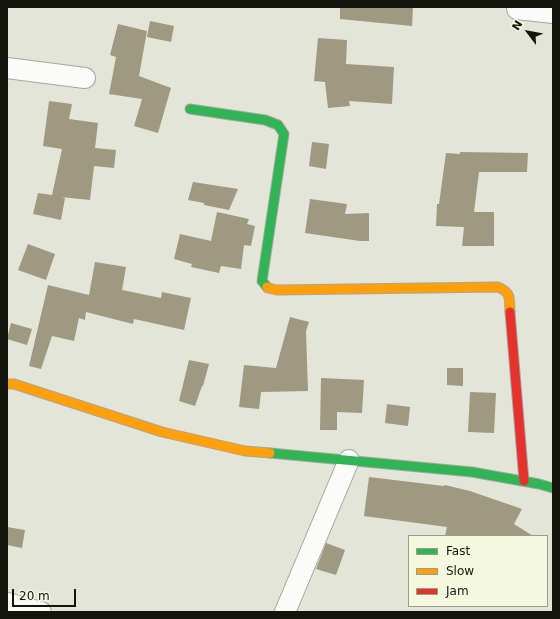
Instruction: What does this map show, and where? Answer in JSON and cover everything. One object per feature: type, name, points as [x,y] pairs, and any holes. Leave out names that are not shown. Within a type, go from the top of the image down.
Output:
[{"type":"street","points":[[517,7],[517,9],[553,13]]},
{"type":"street","points":[[7,68],[85,78]]},
{"type":"street","points":[[190,109],[265,120],[278,125],[284,134],[262,281],[268,288],[277,290],[498,287],[505,290],[509,296],[524,481]]},
{"type":"street","points":[[7,384],[14,384],[162,432],[245,451],[472,472],[524,481],[553,488]]},
{"type":"street","points":[[285,612],[349,460]]},
{"type":"street","points":[[7,603],[41,612]]},
{"type":"building","points":[[340,7],[413,7],[412,26],[340,19]]},
{"type":"building","points":[[150,21],[174,26],[171,42],[147,37]]},
{"type":"building","points":[[118,24],[147,31],[139,76],[171,88],[158,133],[134,126],[142,99],[109,94],[116,57],[110,55]]},
{"type":"building","points":[[318,38],[347,40],[346,64],[394,67],[392,104],[349,101],[350,106],[328,108],[325,82],[314,81]]},
{"type":"building","points":[[49,101],[72,104],[69,119],[98,123],[95,148],[116,150],[114,168],[94,166],[90,200],[61,197],[65,198],[61,220],[33,214],[38,193],[52,195],[62,149],[43,146]]},
{"type":"building","points":[[312,142],[329,144],[326,169],[309,166]]},
{"type":"building","points":[[460,152],[528,153],[527,172],[479,172],[474,212],[494,212],[494,246],[462,246],[464,227],[436,226],[437,204],[439,204],[446,153],[460,154]]},
{"type":"building","points":[[193,182],[238,189],[229,210],[188,200]]},
{"type":"building","points":[[310,199],[347,204],[345,214],[369,213],[369,241],[305,233]]},
{"type":"building","points":[[217,212],[249,219],[247,224],[255,226],[251,246],[244,245],[241,269],[221,266],[219,273],[191,267],[192,264],[174,259],[180,234],[211,241]]},
{"type":"building","points":[[28,244],[55,254],[46,280],[18,270]]},
{"type":"building","points":[[95,262],[126,267],[122,290],[161,298],[162,292],[191,298],[184,330],[134,319],[133,324],[86,312],[85,320],[79,318],[74,341],[52,336],[41,369],[29,366],[48,285],[89,295]]},
{"type":"building","points":[[290,317],[309,322],[306,331],[308,391],[261,392],[259,409],[239,407],[244,365],[276,368]]},
{"type":"building","points":[[11,323],[32,329],[27,345],[7,339]]},
{"type":"building","points":[[189,360],[209,364],[203,386],[195,406],[179,401]]},
{"type":"building","points":[[447,368],[463,368],[463,386],[447,385]]},
{"type":"building","points":[[321,378],[364,380],[362,413],[337,412],[337,430],[320,430]]},
{"type":"building","points":[[470,392],[496,393],[494,433],[468,432]]},
{"type":"building","points":[[387,404],[410,407],[408,426],[385,423]]},
{"type":"building","points":[[369,477],[445,485],[470,491],[522,509],[514,524],[531,535],[445,535],[447,527],[364,516]]},
{"type":"building","points":[[7,527],[25,530],[22,548],[7,545]]},
{"type":"building","points":[[326,543],[345,550],[336,575],[316,569]]},
{"type":"traffic: fast","points":[[190,109],[265,120],[278,125],[284,134],[262,281],[267,287]]},
{"type":"traffic: fast","points":[[270,453],[472,472],[539,484],[553,488]]},
{"type":"traffic: slow","points":[[267,287],[277,290],[498,287],[508,294],[510,312]]},
{"type":"traffic: slow","points":[[7,384],[14,384],[162,432],[245,451],[270,453]]},
{"type":"traffic: jam","points":[[510,312],[524,481]]}]
